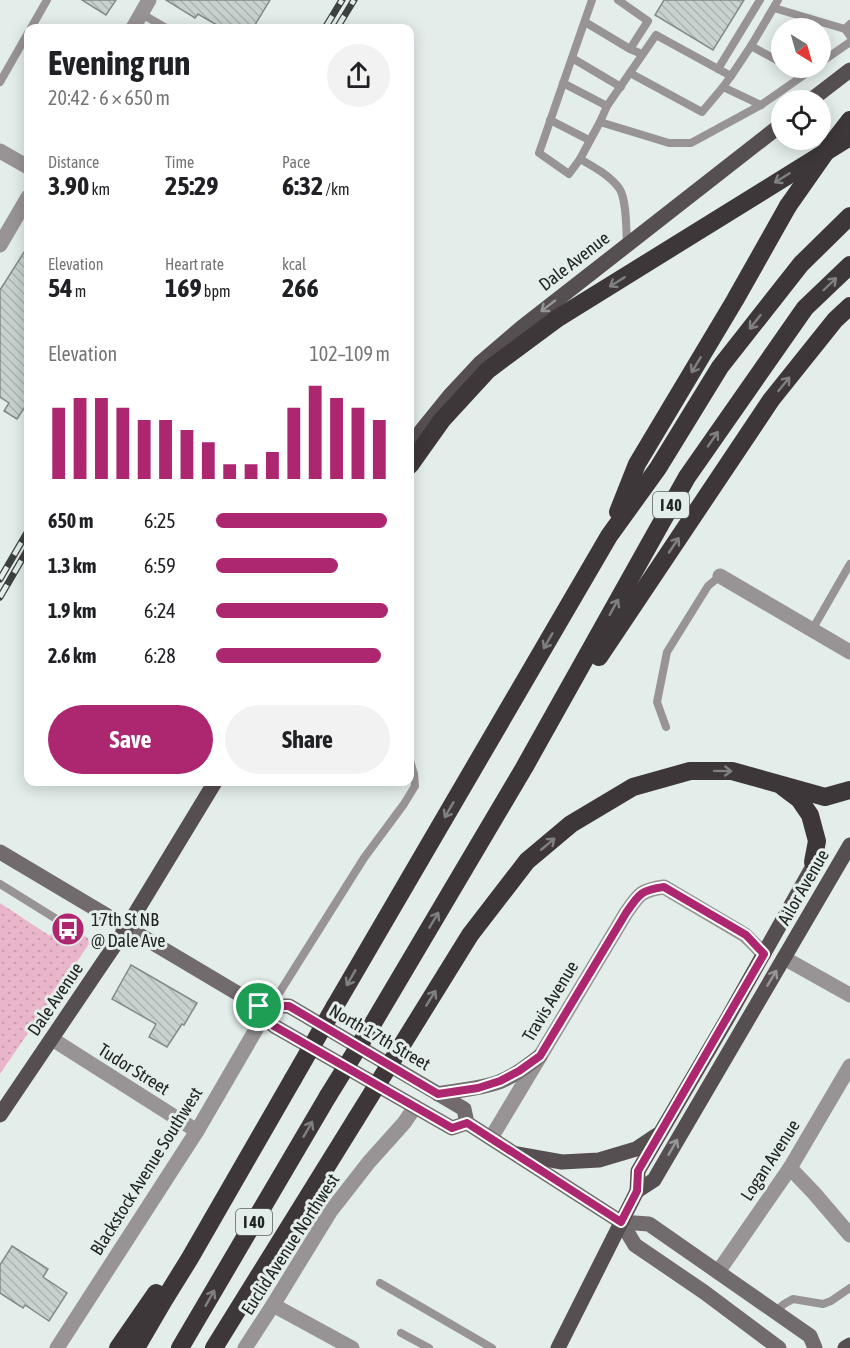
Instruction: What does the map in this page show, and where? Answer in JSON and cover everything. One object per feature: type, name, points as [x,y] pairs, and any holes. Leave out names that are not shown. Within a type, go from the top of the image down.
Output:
[{"type":"highway","points":[[609,536],[637,464],[788,206],[850,120]]},
{"type":"highway","points":[[414,459],[442,420],[488,370],[558,318],[850,137]]},
{"type":"highway","name":"I 40","points":[[136,1348],[609,536],[658,468],[720,367],[801,264],[850,216]]},
{"type":"highway","name":"I 40","points":[[180,1348],[524,768],[687,477],[805,308],[850,265]]},
{"type":"highway","points":[[524,768],[771,399],[835,320],[850,306]]},
{"type":"highway","points":[[214,1348],[470,935],[527,861],[571,824],[633,787],[690,771],[732,771],[825,797],[850,790]]},
{"type":"highway","points":[[777,783],[799,800],[810,816],[818,841],[813,862]]},
{"type":"highway","points":[[117,1348],[237,1175]]},
{"type":"main road","points":[[824,90],[850,70]]},
{"type":"main road","name":"Dale Avenue","points":[[414,442],[451,393],[479,364],[520,328],[771,133]]},
{"type":"main road","name":"Dale Avenue","points":[[0,1115],[127,927],[213,786]]},
{"type":"main road","name":"Ailor Avenue","points":[[637,1191],[654,1180],[850,845]]},
{"type":"main road","name":"North 17th Street","points":[[0,852],[265,1009],[274,1026],[452,1128],[467,1123]]},
{"type":"main road","name":"Ailor Avenue","points":[[558,1348],[637,1191],[638,1171],[764,954],[812,868],[813,862]]},
{"type":"main road","name":"North 17th Street","points":[[265,1009],[289,1006],[464,1109],[467,1123],[621,1222],[635,1245],[704,1292],[779,1348]]},
{"type":"main road","points":[[438,1094],[478,1088],[500,1081],[540,1056]]},
{"type":"main road","points":[[517,1154],[562,1162],[599,1160],[636,1149],[660,1134]]},
{"type":"main road","name":"North 17th Street","points":[[621,1222],[649,1224],[810,1336],[815,1348]]},
{"type":"main road","points":[[845,1348],[850,1345]]},
{"type":"street","points":[[135,24],[145,7]]},
{"type":"street","points":[[0,151],[24,165]]},
{"type":"street","points":[[0,245],[24,204]]},
{"type":"street","points":[[720,576],[850,652]]},
{"type":"street","name":"Travis Avenue","points":[[491,1138],[637,896],[649,889],[664,887],[746,935],[764,954]]},
{"type":"street","points":[[784,958],[850,995]]},
{"type":"street","name":"Blackstock Avenue Southwest","points":[[57,1348],[197,1131],[265,1009]]},
{"type":"street","name":"Tudor Street","points":[[51,1039],[197,1131]]},
{"type":"street","name":"Logan Avenue","points":[[718,1272],[790,1168],[850,1066]]},
{"type":"street","name":"Euclid Avenue Northwest","points":[[248,1346],[330,1212],[415,1107]]},
{"type":"street","points":[[790,1168],[850,1235]]},
{"type":"street","points":[[273,1305],[352,1348]]},
{"type":"lane","points":[[33,24],[47,0]]},
{"type":"lane","points":[[592,0],[539,153],[569,174],[580,159],[607,106],[656,35],[731,76]]},
{"type":"lane","points":[[618,0],[648,21],[630,49]]},
{"type":"lane","points":[[718,69],[760,0]]},
{"type":"lane","points":[[630,73],[702,112],[731,76],[776,4],[848,29]]},
{"type":"lane","points":[[145,7],[162,24]]},
{"type":"lane","points":[[585,22],[642,54]]},
{"type":"lane","points":[[0,82],[24,40]]},
{"type":"lane","points":[[831,55],[850,42]]},
{"type":"lane","points":[[751,46],[771,57]]},
{"type":"lane","points":[[572,58],[621,87]]},
{"type":"lane","points":[[600,122],[669,143],[691,143],[761,105],[799,78]]},
{"type":"lane","points":[[563,83],[607,106]]},
{"type":"lane","points":[[723,87],[761,105]]},
{"type":"lane","points":[[550,120],[589,140]]},
{"type":"lane","points":[[580,159],[600,170],[620,189],[625,204],[627,244]]},
{"type":"lane","points":[[812,630],[850,564]]},
{"type":"lane","points":[[666,727],[657,702],[667,652],[708,586],[720,576]]},
{"type":"lane","name":"Blackstock Avenue Southwest","points":[[265,1009],[364,858],[404,804],[415,786],[414,774]]},
{"type":"lane","points":[[0,884],[66,925]]},
{"type":"lane","points":[[380,1283],[492,1348]]},
{"type":"lane","points":[[775,1312],[792,1299],[823,1304],[850,1288]]},
{"type":"lane","points":[[400,1333],[429,1348]]},
{"type":"shaded area","points":[[0,903],[50,936],[59,921],[88,938],[89,944],[0,1074]]},
{"type":"building","points":[[82,0],[116,0],[106,15]]},
{"type":"building","points":[[166,0],[270,0],[255,24],[215,24],[198,14],[195,18]]},
{"type":"building","points":[[664,0],[744,0],[713,50],[655,15]]},
{"type":"building","points":[[24,252],[24,408],[17,419],[4,411],[9,403],[0,397],[0,290]]},
{"type":"building","points":[[131,965],[197,1003],[167,1047],[149,1037],[156,1024],[112,999]]},
{"type":"building","points":[[12,1246],[48,1269],[43,1277],[67,1293],[49,1321],[25,1305],[23,1308],[0,1293],[0,1265]]},
{"type":"railway","points":[[327,24],[342,0]]},
{"type":"railway","points":[[339,24],[354,0]]},
{"type":"railway","points":[[0,579],[24,538]]},
{"type":"railway","points":[[0,597],[24,556]]},
{"type":"place","name":"17th St NB @ Dale Ave","points":[[68,929]]},
{"type":"route","points":[[664,887],[746,935],[764,954],[638,1171],[637,1191],[621,1222],[467,1123],[452,1128],[274,1026],[259,1006],[289,1006],[438,1094],[478,1088],[500,1081],[540,1056],[637,896],[649,889],[664,887]]}]
